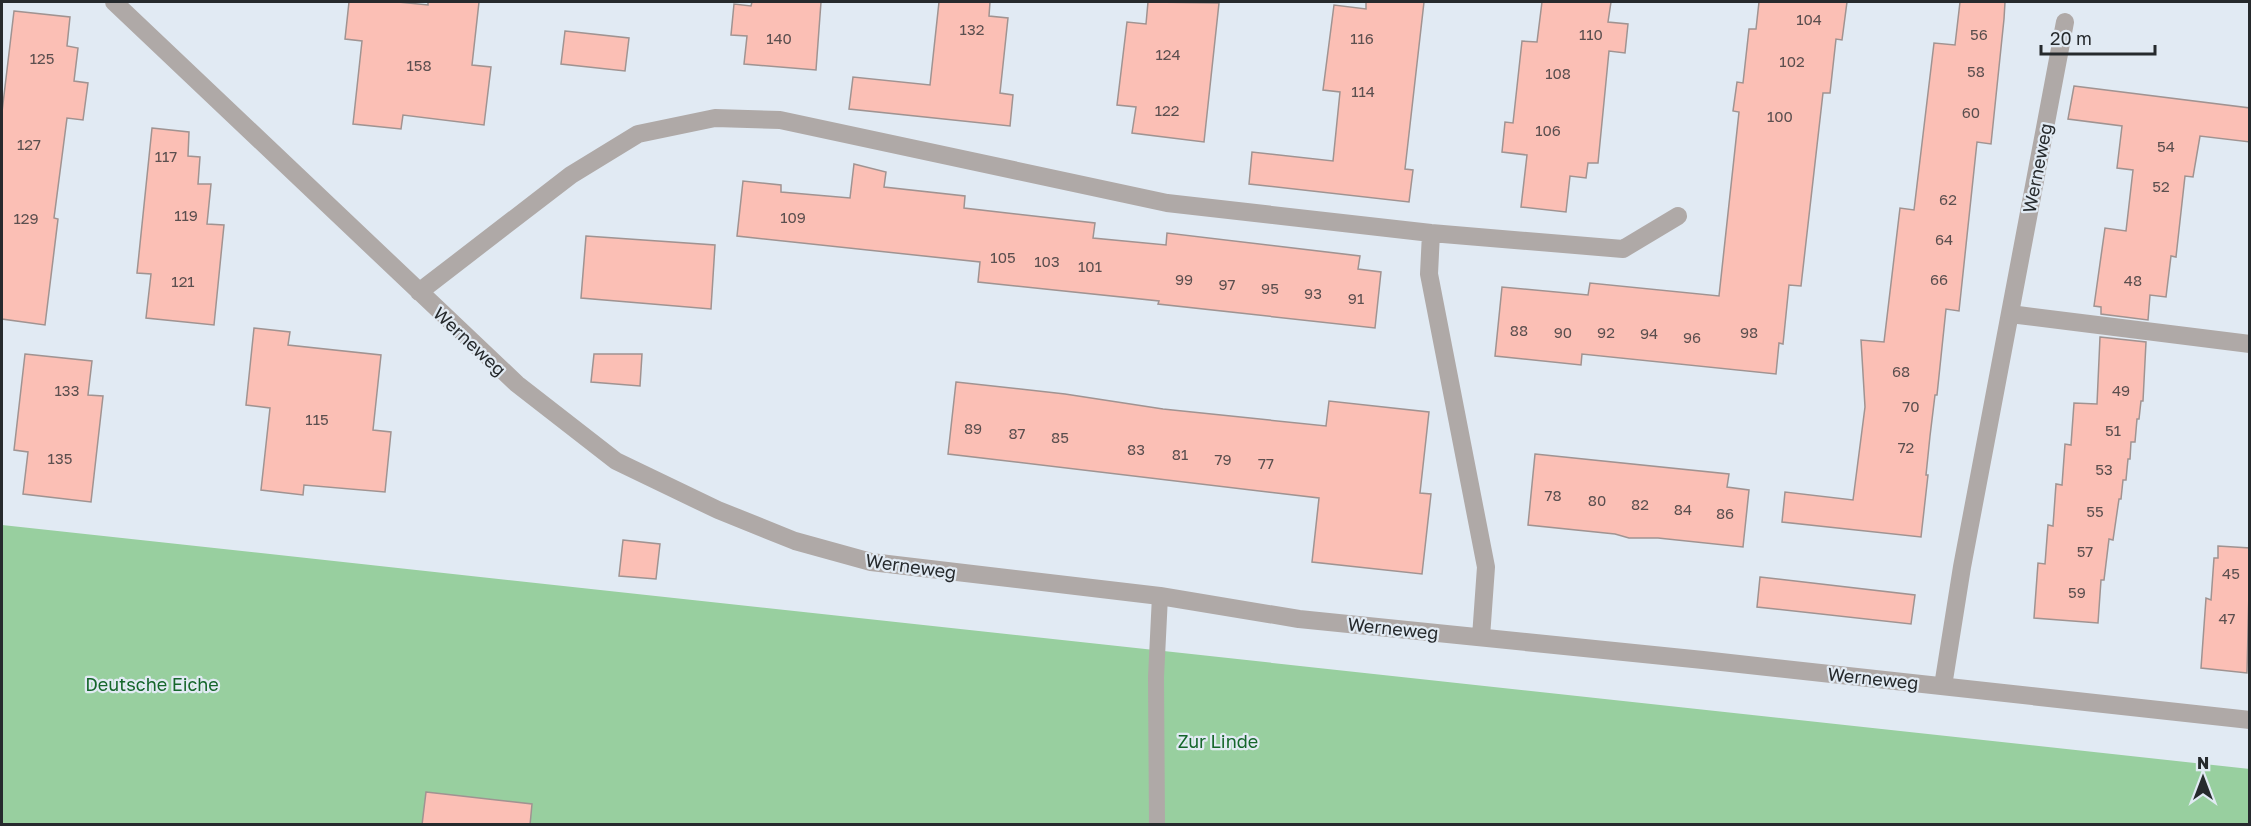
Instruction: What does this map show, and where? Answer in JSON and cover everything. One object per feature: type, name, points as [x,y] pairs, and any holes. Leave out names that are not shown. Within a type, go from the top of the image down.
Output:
[{"type":"street","name":"Werneweg","points":[[114,2],[517,384],[616,461],[718,510],[795,541],[871,562],[1160,597],[1299,619],[1481,636],[2250,720]]},
{"type":"street","name":"Werneweg","points":[[1943,686],[1962,567],[2065,22]]},
{"type":"street","name":"Werneweg","points":[[419,292],[571,175],[638,134],[715,118],[780,120],[1167,203],[1431,232],[1623,249],[1678,216]]},
{"type":"street","points":[[1431,232],[1429,274],[1486,567],[1481,636]]},
{"type":"street","points":[[2010,314],[2250,344]]},
{"type":"lane","points":[[1157,825],[1156,677],[1160,597]]},
{"type":"green space","name":"Deutsche Eiche","points":[[2,525],[2250,769],[2249,824],[2,824]]},
{"type":"building","points":[[349,2],[398,2],[428,5],[428,2],[479,2],[472,65],[491,67],[484,125],[403,115],[401,129],[353,124],[362,41],[345,39]]},
{"type":"building","points":[[752,2],[821,2],[816,70],[744,64],[747,36],[731,35],[734,4],[751,6]]},
{"type":"building","points":[[939,2],[990,2],[989,16],[1008,18],[1000,93],[1013,95],[1010,126],[849,109],[853,77],[930,85]]},
{"type":"building","points":[[1148,2],[1219,3],[1204,142],[1132,133],[1136,107],[1117,105],[1127,22],[1146,24]]},
{"type":"building","points":[[1366,2],[1424,2],[1405,169],[1413,170],[1409,202],[1249,184],[1252,152],[1333,161],[1340,92],[1323,90],[1334,5],[1366,9]]},
{"type":"building","points":[[1542,2],[1611,2],[1608,22],[1628,24],[1625,53],[1609,51],[1598,163],[1588,163],[1586,178],[1570,176],[1566,212],[1521,207],[1527,155],[1502,152],[1505,122],[1513,123],[1522,41],[1537,42]]},
{"type":"building","points":[[1759,2],[1847,2],[1842,40],[1836,39],[1830,93],[1823,93],[1801,286],[1789,285],[1783,344],[1779,343],[1776,374],[1582,354],[1581,365],[1495,356],[1502,287],[1588,295],[1590,283],[1719,296],[1739,112],[1733,111],[1737,82],[1743,83],[1749,29],[1756,29]]},
{"type":"building","points":[[1960,2],[2005,2],[2004,19],[1991,144],[1977,142],[1959,311],[1946,309],[1937,395],[1935,395],[1930,436],[1921,537],[1782,522],[1785,492],[1853,500],[1865,407],[1861,340],[1884,342],[1900,208],[1914,210],[1934,43],[1955,45]]},
{"type":"building","points":[[14,11],[70,17],[67,46],[78,48],[74,81],[88,83],[83,120],[67,118],[54,218],[58,219],[45,325],[2,319],[2,112]]},
{"type":"building","points":[[565,31],[629,38],[625,71],[561,64]]},
{"type":"building","points":[[2074,86],[2250,108],[2250,142],[2200,136],[2193,177],[2185,176],[2176,257],[2171,256],[2166,297],[2150,295],[2148,320],[2101,314],[2101,307],[2094,306],[2105,228],[2126,231],[2133,170],[2117,168],[2122,126],[2068,119]]},
{"type":"building","points":[[152,128],[189,132],[188,156],[200,157],[198,184],[211,184],[207,224],[224,225],[214,325],[146,318],[151,274],[137,273]]},
{"type":"building","points":[[854,164],[886,172],[884,187],[965,196],[964,208],[1095,223],[1093,238],[1166,245],[1167,233],[1360,256],[1358,269],[1381,272],[1375,328],[1158,304],[1159,301],[978,282],[980,262],[737,236],[743,181],[781,185],[781,192],[850,198]]},
{"type":"building","points":[[586,236],[715,245],[711,309],[581,298]]},
{"type":"building","points":[[254,328],[290,332],[288,345],[381,355],[373,430],[391,432],[385,492],[304,485],[303,495],[261,490],[270,408],[246,405]]},
{"type":"building","points":[[2100,337],[2146,342],[2143,401],[2141,401],[2139,419],[2137,419],[2135,442],[2131,442],[2130,459],[2128,459],[2126,480],[2123,480],[2121,499],[2119,499],[2113,540],[2109,539],[2104,580],[2101,580],[2098,623],[2034,618],[2038,563],[2045,564],[2048,525],[2053,526],[2056,484],[2062,485],[2065,444],[2071,445],[2074,403],[2097,404]]},
{"type":"building","points":[[25,354],[92,361],[88,395],[103,396],[91,502],[23,494],[28,452],[14,450]]},
{"type":"building","points":[[594,354],[642,354],[640,386],[591,382]]},
{"type":"building","points":[[956,382],[1065,394],[1163,409],[1326,426],[1329,401],[1429,412],[1420,493],[1431,494],[1422,574],[1312,562],[1319,498],[948,454]]},
{"type":"building","points":[[1535,454],[1729,474],[1727,487],[1749,490],[1743,547],[1658,538],[1629,538],[1615,534],[1528,525]]},
{"type":"building","points":[[623,540],[660,544],[656,579],[619,576]]},
{"type":"building","points":[[2218,546],[2250,548],[2247,673],[2201,668],[2206,598],[2211,600],[2214,558],[2218,558]]},
{"type":"building","points":[[1760,577],[1915,595],[1911,624],[1757,607]]},
{"type":"building","points":[[426,792],[532,804],[530,825],[422,825]]},
{"type":"park label","name":"Zur Linde","points":[[1218,741]]}]
